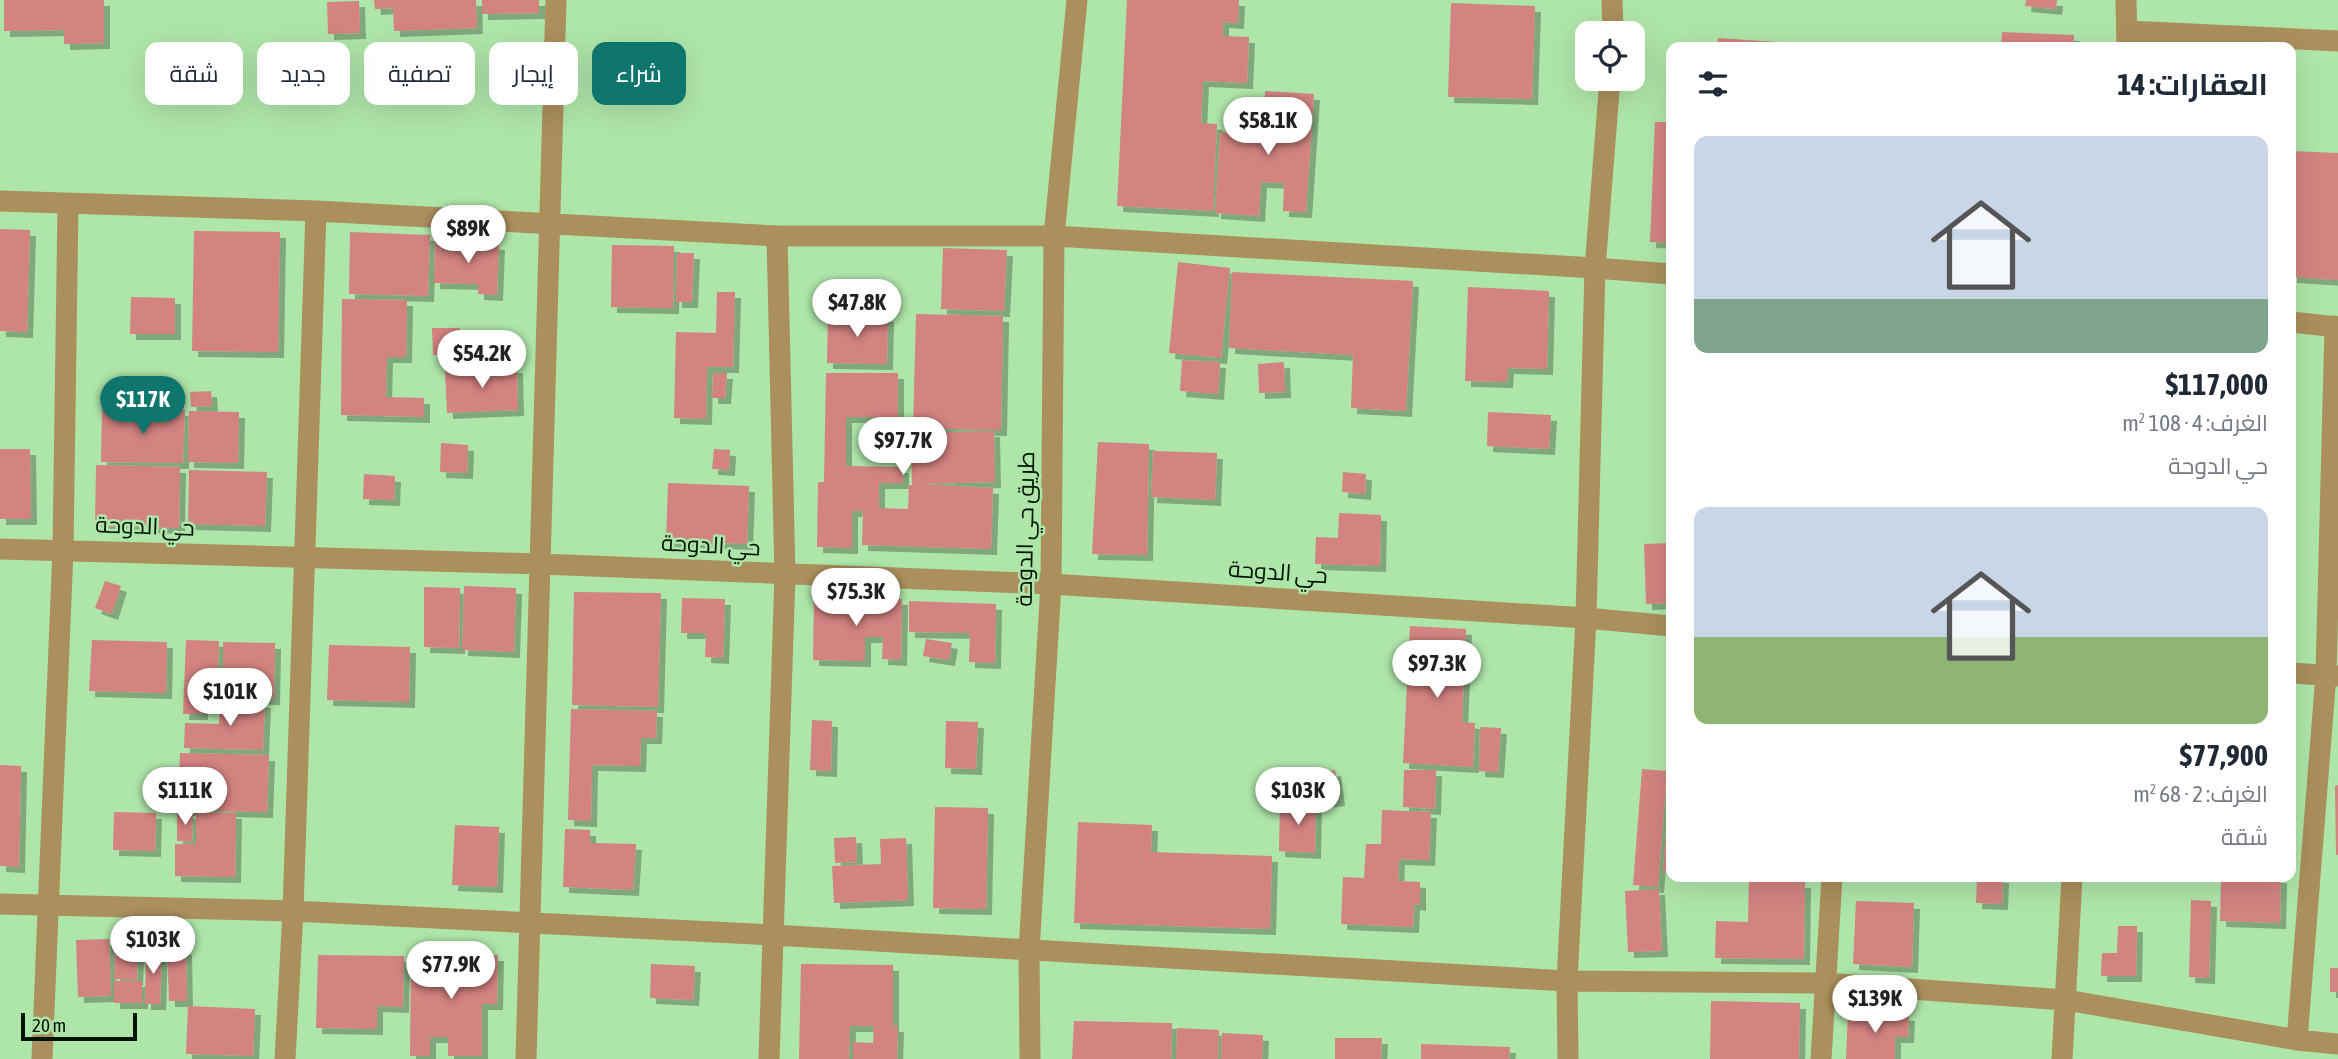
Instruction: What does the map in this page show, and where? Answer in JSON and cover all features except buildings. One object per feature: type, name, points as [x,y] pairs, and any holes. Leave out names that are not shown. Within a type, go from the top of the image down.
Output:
[{"type":"street","points":[[526,1059],[556,0]]},
{"type":"street","name":"طريق حي الدوحة","points":[[1030,1059],[1029,951],[1051,584],[1054,236],[1077,0]]},
{"type":"street","points":[[1612,0],[1613,21]]},
{"type":"street","points":[[2126,0],[2127,39],[2338,41]]},
{"type":"street","points":[[1568,1059],[1567,981],[1586,618],[1595,268],[1609,91]]},
{"type":"street","points":[[0,201],[316,211],[777,236],[1054,236],[1666,274]]},
{"type":"street","points":[[42,1059],[63,550],[68,204]]},
{"type":"street","points":[[285,1059],[293,911],[316,211]]},
{"type":"street","points":[[769,1059],[785,575],[777,236]]},
{"type":"street","points":[[2296,323],[2337,327],[2332,676],[2297,1040]]},
{"type":"street","name":"حي الدوحة","points":[[0,549],[540,564],[1051,584],[1586,618],[1666,626]]},
{"type":"street","points":[[2296,673],[2332,676]]},
{"type":"street","points":[[1821,1059],[1832,882]]},
{"type":"street","points":[[2063,1059],[2072,882]]},
{"type":"street","points":[[0,904],[293,911],[773,935],[1567,981],[1825,983],[2066,1000],[2297,1040],[2338,1044]]}]
